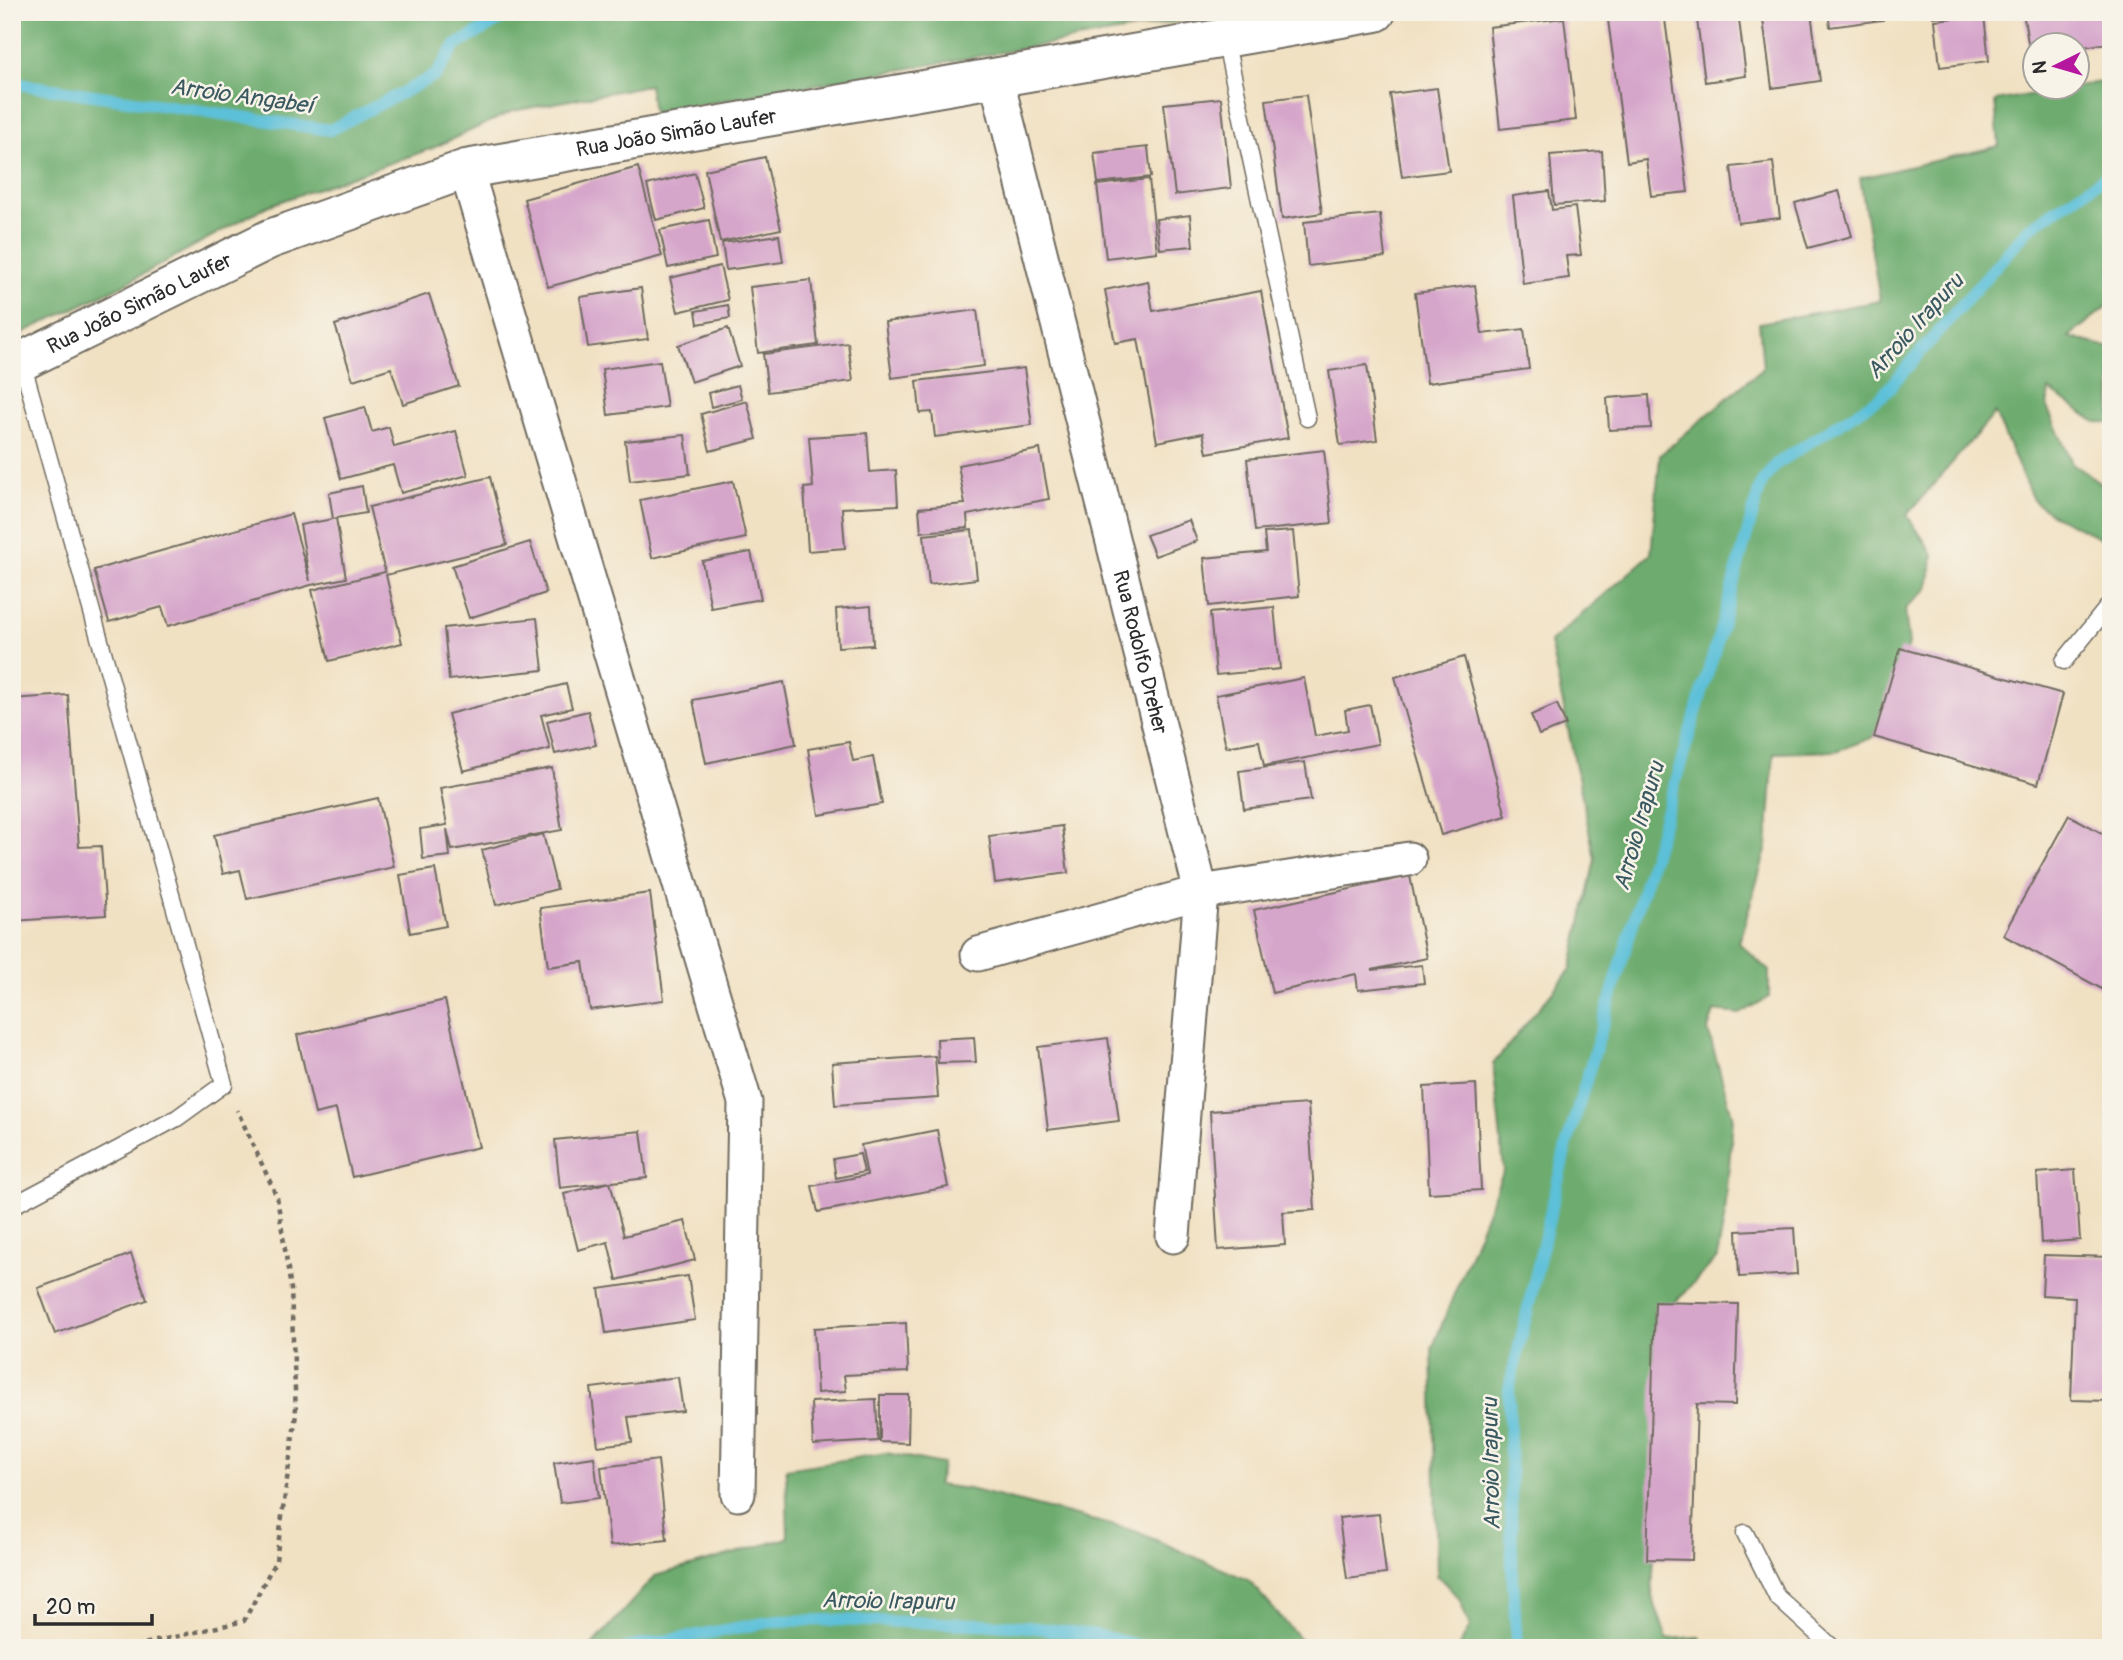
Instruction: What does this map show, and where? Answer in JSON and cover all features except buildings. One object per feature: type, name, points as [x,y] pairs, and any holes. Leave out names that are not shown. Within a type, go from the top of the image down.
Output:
[{"type":"main road","name":"Rua João Simão Laufer","points":[[17,364],[270,239],[466,169],[1376,12]]},
{"type":"street","name":"Rua Rodolfo Dreher","points":[[996,77],[1201,892],[1173,1236]]},
{"type":"street","points":[[466,169],[745,1102],[738,1494]]},
{"type":"street","points":[[978,954],[1201,892],[1409,859]]},
{"type":"lane","points":[[1225,39],[1307,418]]},
{"type":"lane","points":[[12,1206],[177,1118],[224,1084],[17,364]]},
{"type":"lane","points":[[2064,661],[2111,603]]},
{"type":"lane","points":[[1745,1533],[1777,1597],[1833,1648]]},
{"type":"path","points":[[126,1648],[244,1621],[276,1560],[296,1414],[291,1289],[277,1197],[224,1084]]},
{"type":"green space","points":[[12,12],[1232,12],[653,113],[649,85],[513,111],[433,148],[267,206],[125,284],[12,338]]},
{"type":"green space","points":[[2111,80],[2111,303],[2069,337],[2111,348],[2111,423],[2096,422],[2049,390],[2047,407],[2072,463],[2111,490],[2111,543],[2051,514],[2033,500],[1995,413],[1907,515],[1933,554],[1928,588],[1905,609],[1909,645],[1874,737],[1836,751],[1774,753],[1767,847],[1739,943],[1769,971],[1769,997],[1740,1014],[1714,1011],[1708,1030],[1733,1118],[1725,1214],[1717,1258],[1665,1313],[1652,1596],[1667,1639],[1700,1637],[1706,1648],[1458,1648],[1470,1627],[1459,1598],[1437,1575],[1432,1349],[1504,1170],[1493,1064],[1571,969],[1595,859],[1550,642],[1651,554],[1660,455],[1763,368],[1759,323],[1880,301],[1860,178],[1999,146],[1995,101],[2022,96],[2022,102],[2092,102],[2092,83]]},
{"type":"green space","points":[[886,1453],[943,1464],[937,1485],[969,1489],[1135,1531],[1248,1580],[1308,1648],[590,1648],[655,1576],[788,1538],[786,1469]]},
{"type":"waterway","name":"Arroio Angabeí","points":[[12,83],[330,130],[436,75],[455,46],[513,12]]},
{"type":"waterway","name":"Arroio Irapuru","points":[[1517,1648],[1512,1565],[1509,1389],[1565,1151],[1717,642],[1761,484],[1776,464],[1882,396],[2029,228],[2111,173]]},
{"type":"waterway","name":"Arroio Irapuru","points":[[627,1648],[775,1621],[834,1620],[1010,1625],[1096,1635],[1149,1648]]}]
